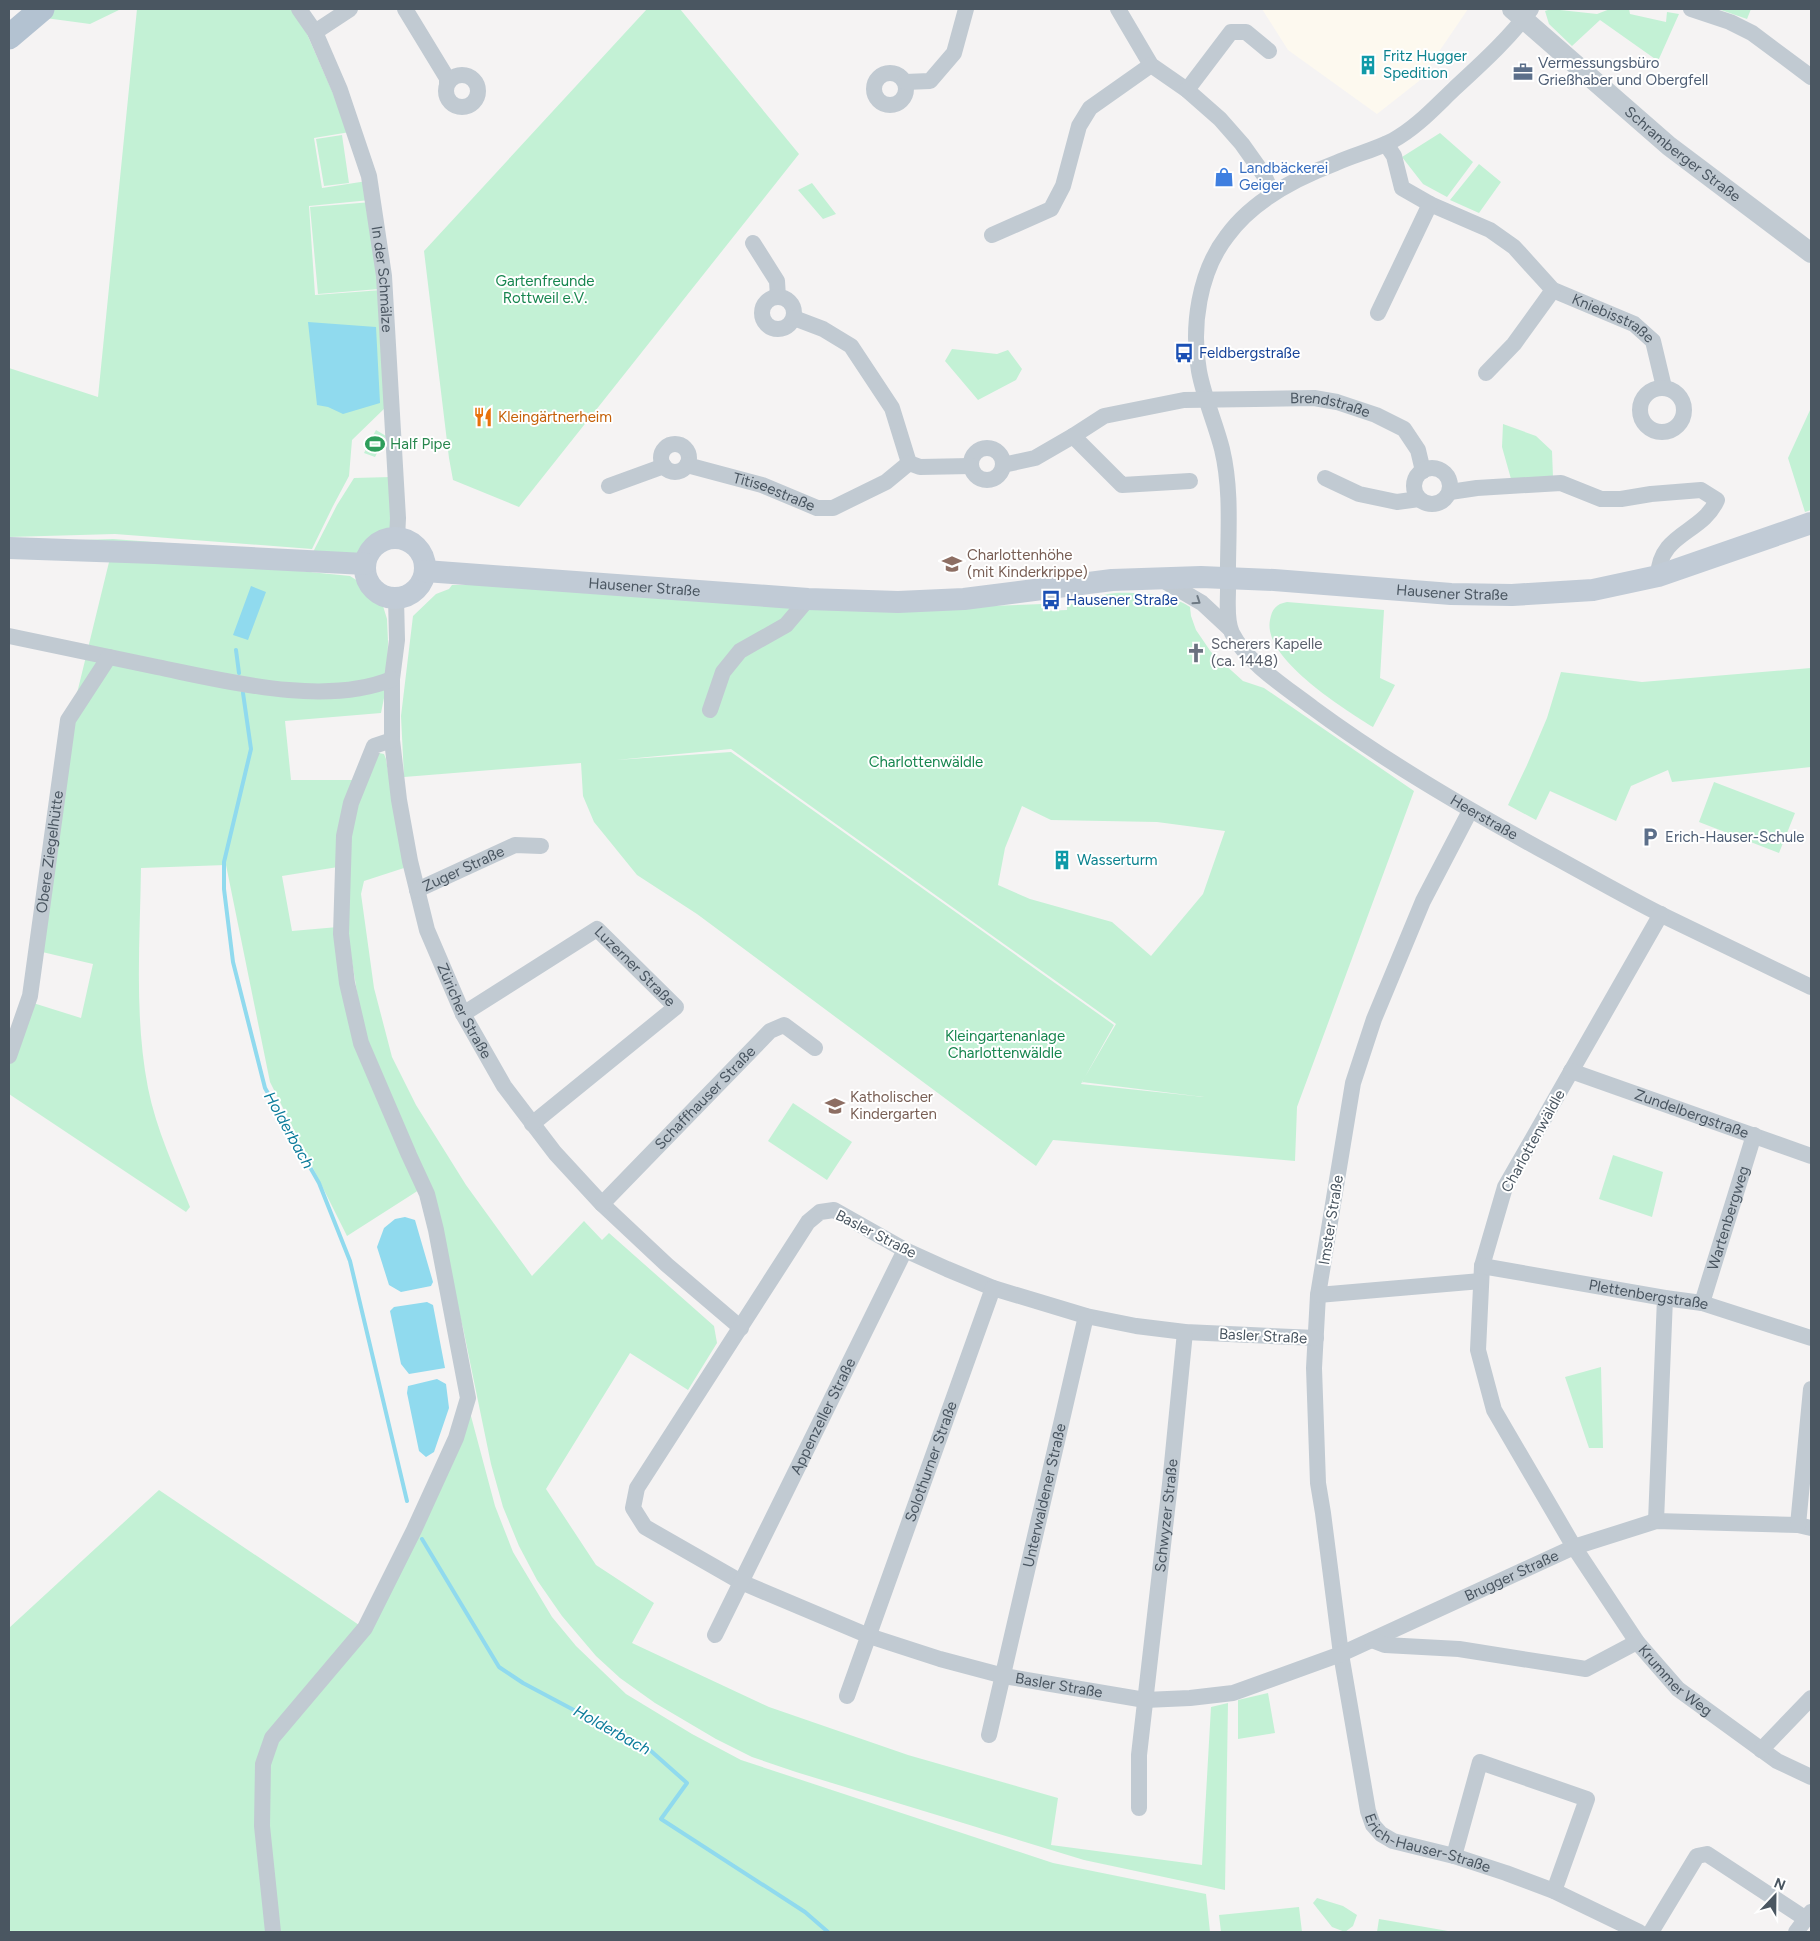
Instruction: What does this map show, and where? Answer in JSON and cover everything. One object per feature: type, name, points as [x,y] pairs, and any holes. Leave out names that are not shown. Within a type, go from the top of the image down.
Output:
[{"type":"main road","points":[[9,37],[42,9]]},
{"type":"main road","name":"Hausener Straße","points":[[425,571],[808,599],[898,602],[964,600],[1112,580],[1161,578],[1228,578],[1451,594],[1512,595],[1592,590],[1658,576],[1811,524]]},
{"type":"main road","points":[[388,538],[397,538],[412,543],[418,548],[423,556],[425,571],[422,581],[416,590],[407,596],[396,598],[377,592],[368,579],[365,564],[372,548],[388,538]]},
{"type":"main road","points":[[9,548],[155,553],[365,564]]},
{"type":"street","name":"In der Schmälze","points":[[300,9],[315,32],[340,90],[369,176],[384,276],[397,538]]},
{"type":"street","points":[[315,32],[350,9]]},
{"type":"street","points":[[405,9],[448,83]]},
{"type":"street","points":[[905,82],[930,81],[954,53],[966,9]]},
{"type":"street","points":[[1118,9],[1150,65],[1187,90],[1220,119],[1242,144],[1264,175],[1272,193]]},
{"type":"street","points":[[1697,10],[1730,22],[1752,34],[1811,77]]},
{"type":"street","points":[[1230,629],[1227,472],[1220,443],[1206,401],[1199,371],[1196,344],[1198,313],[1209,267],[1226,237],[1248,212],[1272,193],[1332,164],[1386,144],[1410,130],[1493,52],[1522,12]]},
{"type":"street","name":"Schramberger Straße","points":[[1522,12],[1669,146],[1811,253]]},
{"type":"street","points":[[1187,90],[1231,32],[1246,32],[1269,51]]},
{"type":"street","points":[[992,235],[1051,209],[1063,186],[1079,126],[1090,108],[1150,65]]},
{"type":"street","name":"Kniebisstraße","points":[[1386,144],[1394,156],[1402,188],[1430,204],[1490,230],[1514,247],[1553,290],[1634,324],[1653,341],[1663,383],[1662,388]]},
{"type":"street","points":[[1378,313],[1430,204]]},
{"type":"street","points":[[753,243],[777,281],[778,296]]},
{"type":"street","name":"Kniebisstraße","points":[[1486,373],[1514,344],[1553,290]]},
{"type":"street","points":[[778,296],[792,303],[794,308],[794,318],[787,327],[782,329],[772,328],[764,320],[762,310],[764,304],[778,296]]},
{"type":"street","points":[[794,318],[823,329],[851,346],[892,408],[910,463],[920,467],[971,466]]},
{"type":"street","name":"Brendstraße","points":[[1206,401],[1314,398],[1337,402],[1376,416],[1404,429],[1418,450],[1423,471]]},
{"type":"street","points":[[1003,465],[1035,458],[1104,416],[1184,400],[1206,401]]},
{"type":"street","points":[[1074,436],[1122,485],[1190,481]]},
{"type":"street","points":[[672,444],[681,445],[688,451],[689,460],[684,468],[676,472],[667,470],[664,466],[661,458],[662,453],[664,449],[672,444]]},
{"type":"street","points":[[987,448],[997,451],[1003,465],[996,478],[986,480],[977,476],[971,466],[977,452],[987,448]]},
{"type":"street","name":"Titiseestraße","points":[[687,465],[762,485],[817,508],[834,508],[886,482],[910,463]]},
{"type":"street","points":[[609,486],[664,466]]},
{"type":"street","points":[[1429,468],[1441,470],[1450,480],[1450,492],[1444,501],[1428,504],[1416,495],[1414,484],[1419,474],[1423,471],[1429,468]]},
{"type":"street","points":[[1325,478],[1360,494],[1397,502],[1419,499]]},
{"type":"street","points":[[1450,492],[1562,483],[1601,499],[1621,499],[1651,494],[1701,490],[1717,500],[1712,511],[1705,519],[1673,541],[1663,554],[1658,576]]},
{"type":"street","name":"Heerstraße","points":[[1161,578],[1202,603],[1230,629],[1237,642],[1274,679],[1340,728],[1470,811],[1661,914],[1811,987]]},
{"type":"street","name":"Züricher Straße","points":[[396,598],[397,640],[392,679],[392,740],[399,800],[426,930],[462,1014],[504,1086],[555,1153],[602,1204],[667,1265],[741,1328]]},
{"type":"street","points":[[710,710],[723,672],[740,650],[786,625],[808,599]]},
{"type":"street","points":[[9,636],[218,679],[288,690],[326,692],[379,684],[392,679]]},
{"type":"street","name":"Obere Ziegelhütte","points":[[9,1056],[30,996],[68,720],[109,657]]},
{"type":"street","points":[[273,1932],[262,1826],[263,1764],[272,1738],[364,1628],[414,1530],[452,1446],[468,1398],[436,1230],[427,1194],[361,1043],[347,983],[340,934],[344,836],[351,803],[374,746],[392,740]]},
{"type":"street","name":"Imster Straße","points":[[1340,1654],[1318,1483],[1314,1378],[1318,1295],[1353,1083],[1374,1019],[1419,909],[1470,811]]},
{"type":"street","name":"Zuger Straße","points":[[417,890],[515,844],[541,846]]},
{"type":"street","name":"Charlottenwäldle","points":[[1574,1547],[1494,1410],[1478,1350],[1482,1274],[1505,1187],[1661,914]]},
{"type":"street","name":"Luzerner Straße","points":[[462,1014],[598,929],[676,1007],[532,1124]]},
{"type":"street","name":"Schaffhauser Straße","points":[[602,1204],[770,1031],[784,1025],[815,1048]]},
{"type":"street","name":"Zundelbergstraße","points":[[1571,1071],[1811,1156]]},
{"type":"street","name":"Wartenbergweg","points":[[1702,1303],[1754,1135]]},
{"type":"street","name":"Basler Straße","points":[[1316,1338],[1184,1332],[1136,1326],[1086,1316],[993,1288],[905,1250],[834,1210],[820,1212],[808,1222],[637,1488],[633,1508],[645,1527],[741,1582],[869,1636],[940,1659],[1004,1676],[1144,1700],[1190,1698],[1233,1693],[1340,1654]]},
{"type":"street","name":"Appenzeller Straße","points":[[741,1582],[905,1250]]},
{"type":"street","name":"Plettenbergstraße","points":[[1318,1295],[1482,1274],[1702,1303],[1811,1338]]},
{"type":"street","name":"Solothurner Straße","points":[[869,1636],[993,1288]]},
{"type":"street","points":[[1656,1521],[1665,1298]]},
{"type":"street","name":"Unterwaldener Straße","points":[[1004,1676],[1086,1316]]},
{"type":"street","name":"Schwyzer Straße","points":[[1144,1700],[1170,1484],[1184,1332]]},
{"type":"street","name":"Brugger Straße","points":[[1340,1654],[1574,1547],[1656,1521],[1805,1526],[1811,1389]]},
{"type":"street","name":"Krummer Weg","points":[[1574,1547],[1637,1642],[1678,1689],[1777,1762],[1811,1777]]},
{"type":"street","points":[[715,1635],[741,1582]]},
{"type":"street","points":[[847,1696],[869,1636]]},
{"type":"street","points":[[1372,1640],[1385,1645],[1460,1648],[1586,1669],[1637,1642]]},
{"type":"street","name":"Erich-Hauser-Straße","points":[[1340,1654],[1368,1811],[1374,1825],[1381,1834],[1393,1841],[1454,1856],[1554,1891],[1638,1932]]},
{"type":"street","name":"Basler Straße","points":[[989,1735],[1004,1676]]},
{"type":"street","points":[[1761,1750],[1811,1698]]},
{"type":"street","points":[[1139,1808],[1139,1754],[1144,1700]]},
{"type":"street","points":[[1454,1856],[1480,1762],[1587,1799],[1554,1891]]},
{"type":"street","points":[[1651,1932],[1697,1856],[1707,1854],[1809,1916],[1796,1932]]},
{"type":"shaded area","name":"Fritz Hugger Spedition","points":[[1262,9],[1468,9],[1419,81],[1377,114],[1288,50]]},
{"type":"green space","points":[[49,9],[121,9],[90,24],[38,17]]},
{"type":"green space","points":[[137,9],[296,9],[350,132],[314,138],[322,188],[367,181],[370,200],[309,206],[315,295],[382,290],[387,406],[352,440],[349,476],[312,549],[115,534],[9,537],[9,368],[98,397]]},
{"type":"green space","name":"Gartenfreunde Rottweil e.V.","points":[[647,9],[680,9],[799,154],[519,507],[453,480],[424,251]]},
{"type":"green space","points":[[1551,9],[1597,14],[1610,9],[1629,9],[1630,14],[1666,22],[1667,12],[1679,14],[1658,61],[1600,20],[1572,46],[1549,24],[1545,11]]},
{"type":"green space","points":[[1718,9],[1751,9],[1747,19]]},
{"type":"green space","points":[[1440,133],[1473,162],[1447,197],[1423,184],[1402,157]]},
{"type":"green space","points":[[342,135],[349,183],[324,186],[316,139]]},
{"type":"green space","points":[[1479,164],[1501,182],[1479,213],[1450,200]]},
{"type":"green space","points":[[812,183],[836,214],[823,219],[798,190]]},
{"type":"green space","points":[[372,202],[379,289],[318,294],[310,207]]},
{"type":"green space","points":[[952,349],[997,354],[1008,350],[1022,369],[1016,380],[978,400],[945,361]]},
{"type":"green space","points":[[1811,408],[1811,510],[1805,512],[1788,458]]},
{"type":"green space","points":[[1503,424],[1536,436],[1552,451],[1553,478],[1513,486],[1502,447]]},
{"type":"green space","name":"Half Pipe","points":[[376,430],[386,436],[375,457],[364,453]]},
{"type":"green space","points":[[391,477],[392,518],[389,537],[367,549],[361,560],[358,573],[159,551],[9,553],[9,542],[113,539],[312,554],[337,505],[354,478]]},
{"type":"green space","points":[[158,557],[350,576],[361,583],[371,597],[383,606],[387,619],[387,683],[381,713],[285,721],[291,780],[357,780],[338,867],[282,876],[292,931],[338,927],[343,984],[419,1190],[347,1236],[270,1082],[226,865],[141,868],[139,1006],[144,1061],[151,1103],[156,1119],[190,1207],[186,1212],[9,1094],[9,1064],[30,1002],[81,1018],[93,964],[38,951],[70,722],[110,558]]},
{"type":"green space","name":"Kleingartenanlage Charlottenwäldle","points":[[452,585],[508,585],[990,606],[1043,604],[1044,611],[1067,610],[1067,605],[1108,594],[1127,593],[1150,594],[1174,599],[1190,607],[1196,630],[1211,652],[1243,681],[1264,688],[1414,791],[1297,1107],[1295,1161],[1053,1140],[1036,1166],[697,914],[637,875],[594,822],[583,796],[581,763],[404,777],[401,716],[413,616],[436,594],[449,589]],"holes":[[[731,749],[1116,1024],[1085,1078],[1114,1025],[731,752],[616,760]],[[1022,806],[1051,820],[1157,822],[1225,831],[1203,894],[1151,956],[1112,922],[1030,899],[998,885],[1005,848]],[[1082,1082],[1204,1097],[1081,1084]]]},
{"type":"green space","points":[[1287,602],[1384,610],[1380,678],[1395,685],[1373,727],[1308,681],[1291,666],[1279,650],[1271,635],[1270,620],[1275,608]]},
{"type":"green space","points":[[1811,668],[1811,767],[1672,782],[1668,770],[1631,786],[1616,821],[1550,791],[1536,820],[1508,805],[1547,718],[1561,672],[1642,682]]},
{"type":"green space","points":[[379,753],[384,754],[386,759],[404,868],[364,881],[361,894],[374,988],[392,1057],[416,1105],[466,1185],[532,1276],[584,1221],[602,1240],[609,1233],[714,1326],[717,1343],[688,1390],[630,1353],[546,1489],[596,1565],[654,1603],[632,1643],[769,1707],[908,1755],[1058,1798],[1051,1845],[1202,1865],[1211,1707],[1228,1703],[1225,1890],[1084,1860],[752,1757],[716,1739],[655,1703],[620,1678],[596,1656],[562,1616],[537,1580],[519,1546],[503,1507],[491,1464],[463,1328],[446,1263],[364,1035],[349,943],[348,836],[363,782]]},
{"type":"green space","points":[[1714,782],[1795,813],[1779,853],[1699,822]]},
{"type":"green space","points":[[793,1103],[852,1142],[827,1180],[768,1141]]},
{"type":"green space","points":[[1613,1155],[1663,1172],[1652,1217],[1599,1199]]},
{"type":"green space","points":[[1601,1367],[1603,1448],[1589,1448],[1565,1377]]},
{"type":"green space","points":[[468,1405],[495,1506],[513,1552],[552,1617],[576,1646],[626,1694],[692,1734],[741,1760],[1053,1863],[1206,1894],[1210,1932],[276,1932],[265,1823],[267,1764],[274,1741],[368,1630]]},
{"type":"green space","points":[[159,1490],[362,1627],[269,1738],[269,1932],[9,1932],[9,1628]]},
{"type":"green space","points":[[1268,1693],[1275,1733],[1238,1739],[1238,1700]]},
{"type":"green space","points":[[1317,1898],[1343,1906],[1357,1915],[1353,1926],[1345,1932],[1332,1927],[1313,1903]]},
{"type":"green space","points":[[1299,1907],[1302,1932],[1221,1932],[1219,1915]]},
{"type":"green space","points":[[1379,1919],[1448,1931],[1377,1932]]},
{"type":"water","points":[[308,322],[376,327],[380,403],[343,414],[328,407],[317,405]]},
{"type":"water","points":[[251,586],[266,592],[248,640],[233,635]]},
{"type":"water","points":[[405,1217],[415,1220],[433,1282],[431,1286],[401,1292],[389,1285],[377,1247],[384,1228],[395,1219]]},
{"type":"water","points":[[427,1302],[433,1305],[445,1368],[409,1374],[401,1364],[390,1311],[394,1307]]},
{"type":"water","points":[[437,1379],[446,1384],[449,1408],[434,1452],[426,1457],[419,1451],[407,1393],[408,1386]]},
{"type":"waterway","points":[[236,650],[239,673]]},
{"type":"waterway","name":"Holderbach","points":[[243,693],[251,749],[224,862],[224,889],[233,962],[265,1088],[319,1183],[350,1261],[407,1501]]},
{"type":"waterway","name":"Holderbach","points":[[422,1539],[499,1667],[523,1683],[651,1751],[687,1783],[661,1819],[805,1912],[828,1932]]},
{"type":"place","name":"Fritz Hugger Spedition","points":[[1368,65]]},
{"type":"place","name":"Vermessungsbüro Grießhaber und Obergfell","points":[[1523,72]]},
{"type":"place","name":"Landbäckerei Geiger","points":[[1224,177]]},
{"type":"place","name":"Feldbergstraße","points":[[1184,353]]},
{"type":"place","name":"Kleingärtnerheim","points":[[483,417]]},
{"type":"place","name":"Half Pipe","points":[[375,444]]},
{"type":"place","name":"Charlottenhöhe (mit Kinderkrippe)","points":[[952,564]]},
{"type":"place","name":"Hausener Straße","points":[[1051,600]]},
{"type":"place","name":"Scherers Kapelle (ca. 1448)","points":[[1196,653]]},
{"type":"place","name":"Erich-Hauser-Schule","points":[[1650,837]]},
{"type":"place","name":"Wasserturm","points":[[1062,860]]},
{"type":"place","name":"Katholischer Kindergarten","points":[[835,1106]]}]
